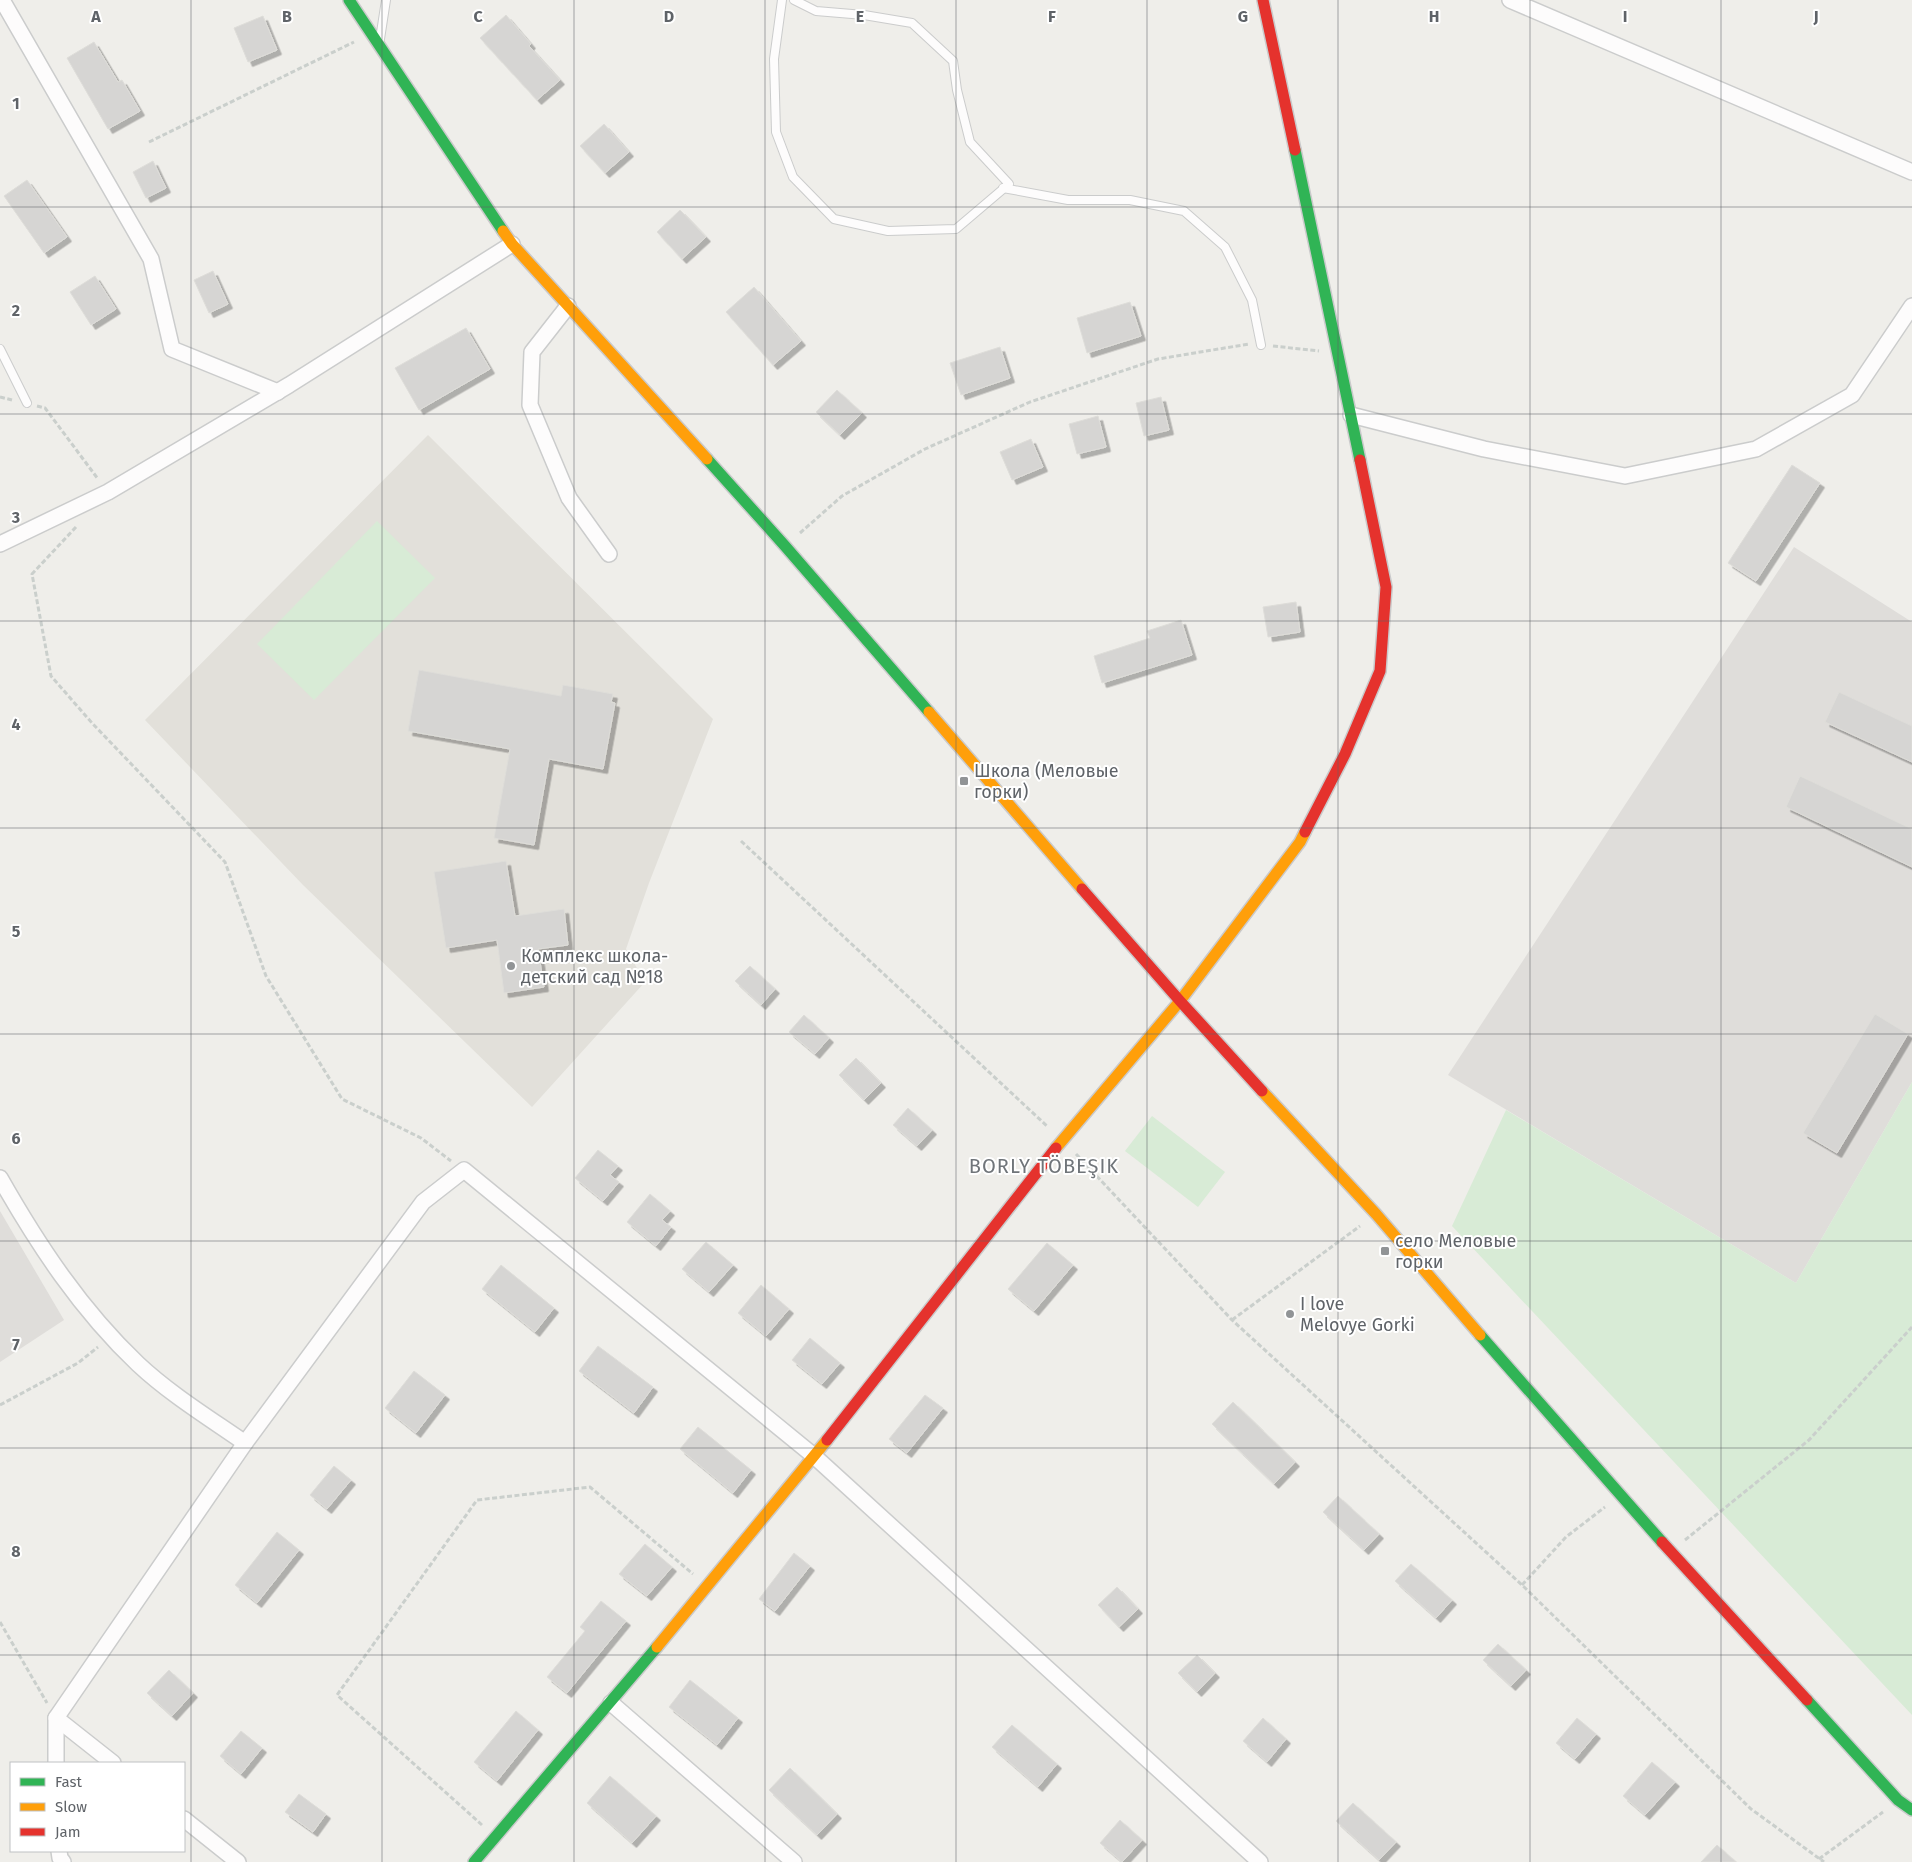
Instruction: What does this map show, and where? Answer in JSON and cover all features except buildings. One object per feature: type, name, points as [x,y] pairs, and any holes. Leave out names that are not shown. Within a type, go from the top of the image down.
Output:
[{"type":"street","points":[[2,0],[152,259],[172,349],[278,392]]},
{"type":"street","points":[[348,0],[512,244],[785,546],[1180,1001],[1376,1214],[1620,1496],[1898,1800],[1912,1810]]},
{"type":"street","points":[[474,1862],[611,1703],[814,1456],[1062,1140],[1180,1001],[1300,842],[1344,754],[1380,671],[1386,587],[1339,353],[1263,0]]},
{"type":"street","points":[[1510,0],[1912,172]]},
{"type":"street","points":[[0,544],[108,492],[278,392],[512,244]]},
{"type":"street","points":[[568,306],[532,352],[530,405],[570,498],[609,554]]},
{"type":"street","points":[[1351,415],[1484,449],[1625,476],[1756,449],[1852,395],[1912,306]]},
{"type":"street","points":[[56,1762],[56,1718],[245,1443],[423,1202],[464,1170],[814,1456],[1260,1862]]},
{"type":"street","points":[[0,1178],[24,1221],[81,1304],[111,1337],[139,1365],[245,1443]]},
{"type":"street","points":[[611,1703],[794,1862]]},
{"type":"street","points":[[56,1718],[112,1762]]},
{"type":"street","points":[[185,1820],[238,1862]]},
{"type":"lane","points":[[379,46],[386,0]]},
{"type":"lane","points":[[782,0],[774,59],[776,132],[793,177],[834,219],[888,231],[956,229],[1009,184],[970,142],[957,90],[953,61],[912,23],[864,15],[816,11],[794,0]]},
{"type":"lane","points":[[1003,188],[1068,200],[1130,200],[1184,211],[1225,247],[1252,300],[1261,345]]},
{"type":"lane","points":[[0,350],[27,403]]},
{"type":"path","points":[[148,142],[371,34]]},
{"type":"path","points":[[785,546],[842,496],[925,449],[1030,402],[1158,358],[1250,344],[1339,353]]},
{"type":"path","points":[[0,397],[44,408],[108,492]]},
{"type":"path","points":[[76,526],[32,574],[52,676],[92,723],[225,862],[266,976],[342,1099],[421,1138],[464,1170]]},
{"type":"path","points":[[741,841],[1062,1140],[1232,1320],[1522,1585],[1751,1809],[1824,1862]]},
{"type":"path","points":[[1232,1320],[1376,1214]]},
{"type":"path","points":[[1671,1552],[1809,1440],[1912,1327]]},
{"type":"path","points":[[0,1405],[78,1363],[111,1337]]},
{"type":"path","points":[[495,1837],[337,1695],[477,1500],[590,1487],[707,1586]]},
{"type":"path","points":[[1522,1585],[1566,1537],[1620,1496]]},
{"type":"path","points":[[0,1622],[56,1718]]},
{"type":"path","points":[[1819,1859],[1865,1827],[1898,1800]]},
{"type":"shaded area","points":[[428,435],[713,719],[649,883],[626,949],[645,982],[532,1107],[303,885],[145,720]]},
{"type":"shaded area","points":[[1794,547],[1912,622],[1912,1082],[1796,1283],[1448,1075]]},
{"type":"shaded area","points":[[0,1211],[64,1320],[0,1362]]},
{"type":"green space","points":[[377,521],[435,578],[314,700],[257,644]]},
{"type":"green space","points":[[1912,1082],[1912,1715],[1452,1226],[1506,1110],[1796,1283]]},
{"type":"green space","points":[[1152,1116],[1225,1172],[1198,1207],[1125,1151]]},
{"type":"traffic: fast","points":[[349,0],[503,231]]},
{"type":"traffic: fast","points":[[1295,150],[1360,460]]},
{"type":"traffic: fast","points":[[707,459],[929,712]]},
{"type":"traffic: fast","points":[[1480,1335],[1662,1542]]},
{"type":"traffic: fast","points":[[474,1862],[657,1647]]},
{"type":"traffic: fast","points":[[1807,1700],[1898,1800],[1912,1810]]},
{"type":"traffic: slow","points":[[503,231],[512,244],[707,459]]},
{"type":"traffic: slow","points":[[929,712],[1082,889]]},
{"type":"traffic: slow","points":[[1056,1148],[1180,1001],[1300,842],[1305,832]]},
{"type":"traffic: slow","points":[[1262,1091],[1376,1214],[1480,1335]]},
{"type":"traffic: slow","points":[[657,1647],[827,1440]]},
{"type":"traffic: jam","points":[[1263,0],[1295,150]]},
{"type":"traffic: jam","points":[[1305,832],[1345,754],[1380,671],[1386,587],[1360,460]]},
{"type":"traffic: jam","points":[[1082,889],[1262,1091]]},
{"type":"traffic: jam","points":[[827,1440],[1056,1148]]},
{"type":"traffic: jam","points":[[1662,1542],[1807,1700]]},
{"type":"place","name":"Школа (Меловые горки)","points":[[964,781]]},
{"type":"place","name":"Комплекс школа- детский сад №18","points":[[511,966]]},
{"type":"place","name":"село Меловые горки","points":[[1385,1251]]},
{"type":"place","name":"I love Melovye Gorki","points":[[1290,1314]]},
{"type":"district","name":"BORLY TÖBEŞIK","points":[[1044,1166]]}]
